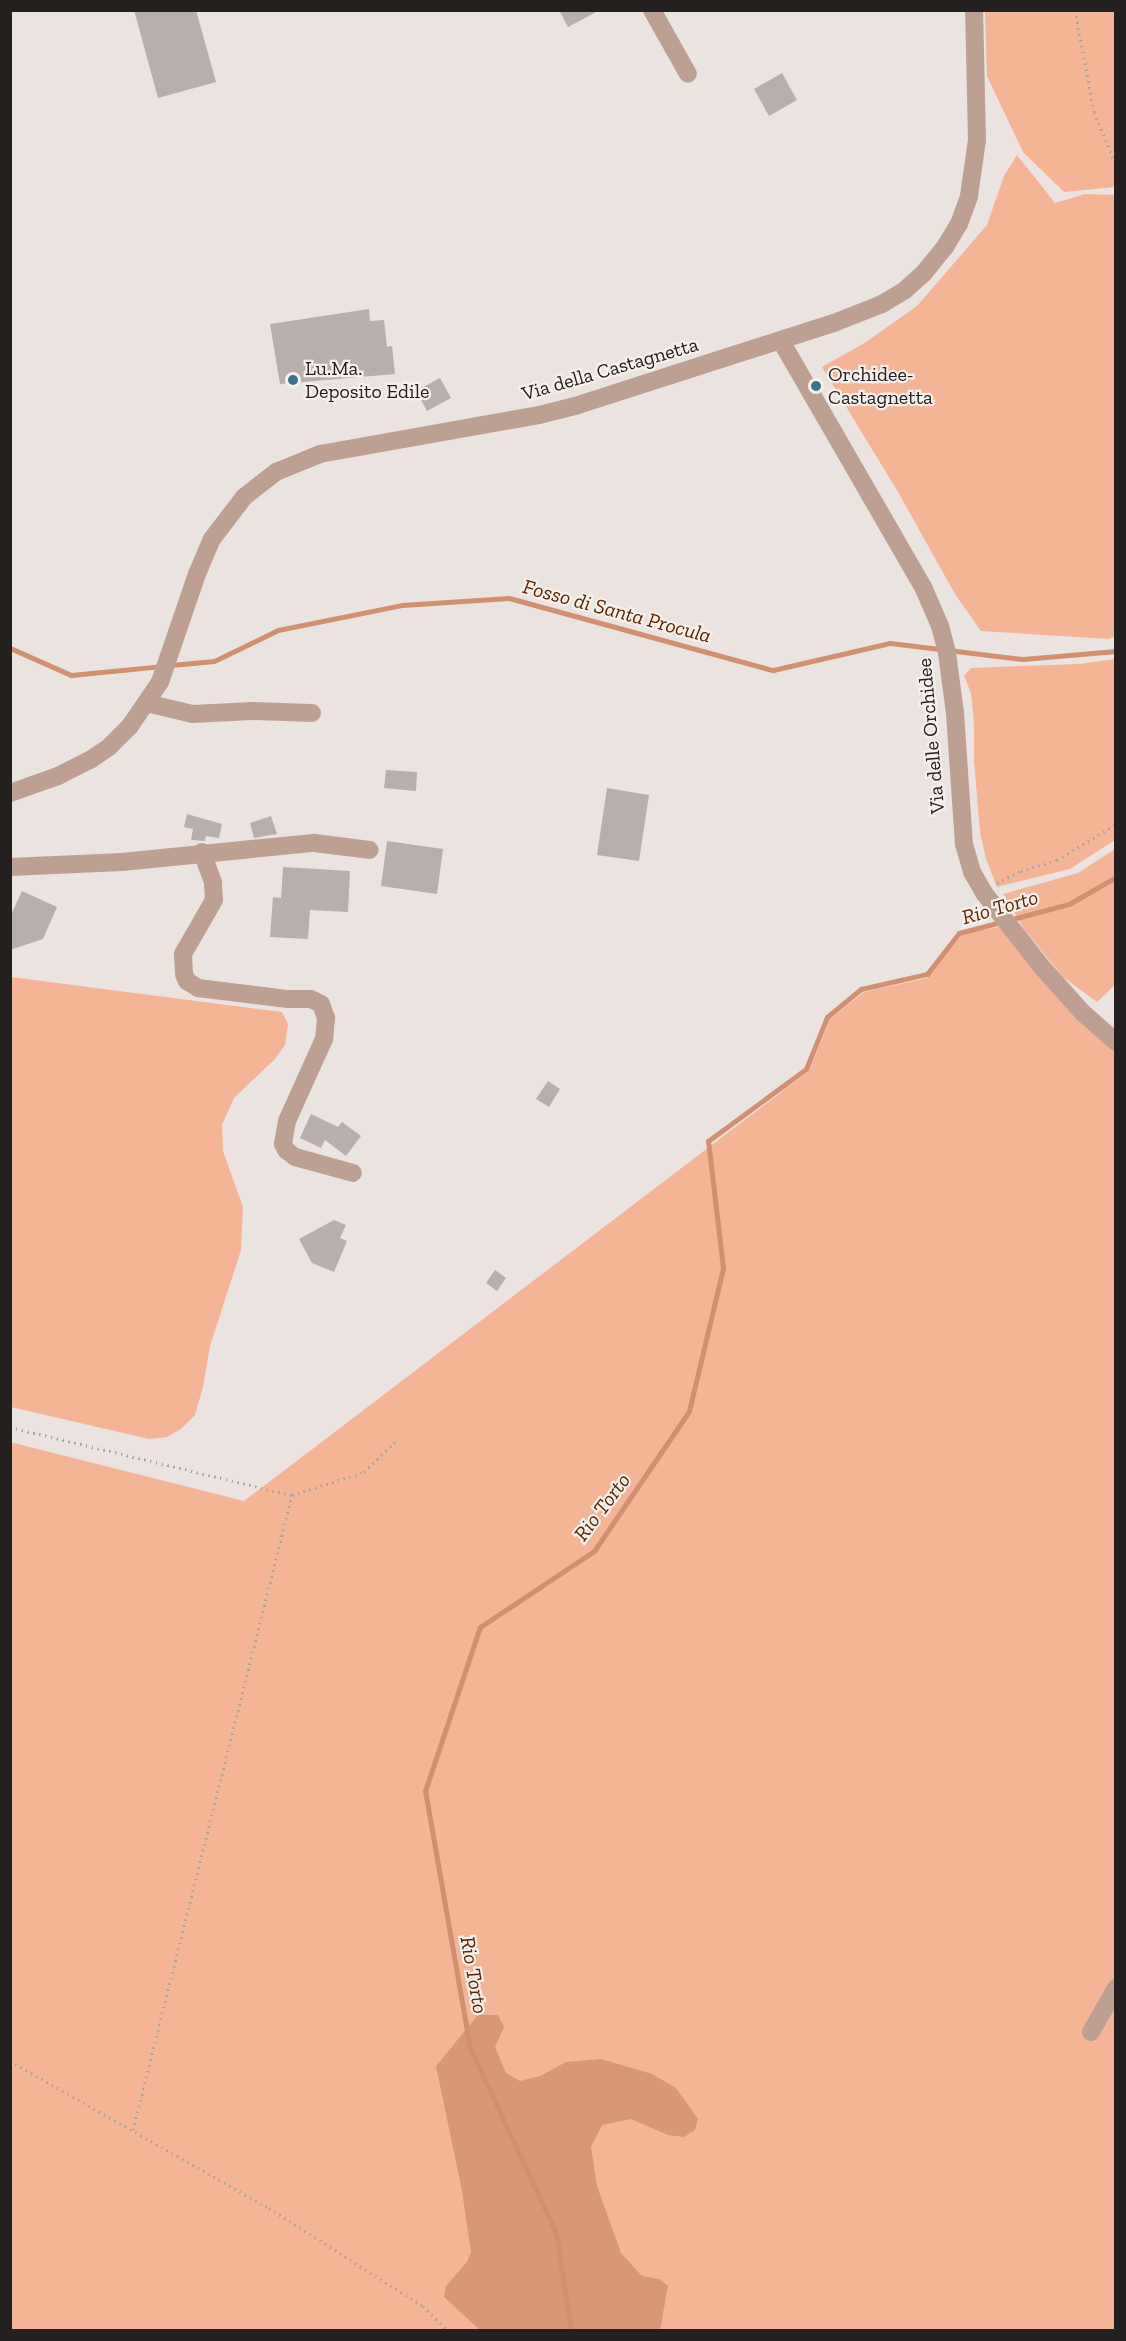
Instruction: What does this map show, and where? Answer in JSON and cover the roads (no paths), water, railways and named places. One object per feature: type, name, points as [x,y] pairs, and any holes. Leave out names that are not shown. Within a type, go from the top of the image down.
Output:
[{"type":"street","points":[[652,10],[688,74]]},
{"type":"street","name":"Via della Castagnetta","points":[[10,793],[58,776],[90,760],[119,738],[160,682],[197,574],[220,527],[253,488],[284,468],[327,452],[557,411],[781,341],[858,314],[897,296],[923,274],[951,238],[966,206],[975,167],[977,132],[974,10]]},
{"type":"street","name":"Via delle Orchidee","points":[[781,341],[924,589],[936,616],[948,662],[955,713],[965,851],[984,893],[1071,1000],[1116,1042]]},
{"type":"street","points":[[146,703],[193,714],[252,711],[312,713]]},
{"type":"street","points":[[10,867],[122,862],[202,852],[322,843],[370,850]]},
{"type":"street","points":[[202,852],[213,883],[214,900],[183,954],[183,975],[187,981],[198,988],[288,999],[311,999],[321,1004],[326,1018],[324,1038],[287,1121],[283,1144],[286,1150],[295,1157],[353,1173]]},
{"type":"street","points":[[1091,2032],[1116,1988]]},
{"type":"waterway","name":"Fosso di Santa Procula","points":[[171,665],[214,661],[278,630],[402,605],[509,598],[773,670],[890,643],[1023,659],[1116,651]]},
{"type":"waterway","name":"Fosso di Santa Procula","points":[[10,648],[71,675],[162,666]]},
{"type":"waterway","name":"Rio Torto","points":[[571,2330],[556,2233],[470,2048],[425,1791],[480,1627],[594,1551],[689,1411],[723,1268],[708,1141],[806,1069],[827,1017],[861,989],[927,974],[959,933],[1069,904],[1116,877]]},
{"type":"place","name":"Lu.Ma. Deposito Edile","points":[[293,380]]},
{"type":"place","name":"Orchidee- Castagnetta","points":[[816,386]]}]
